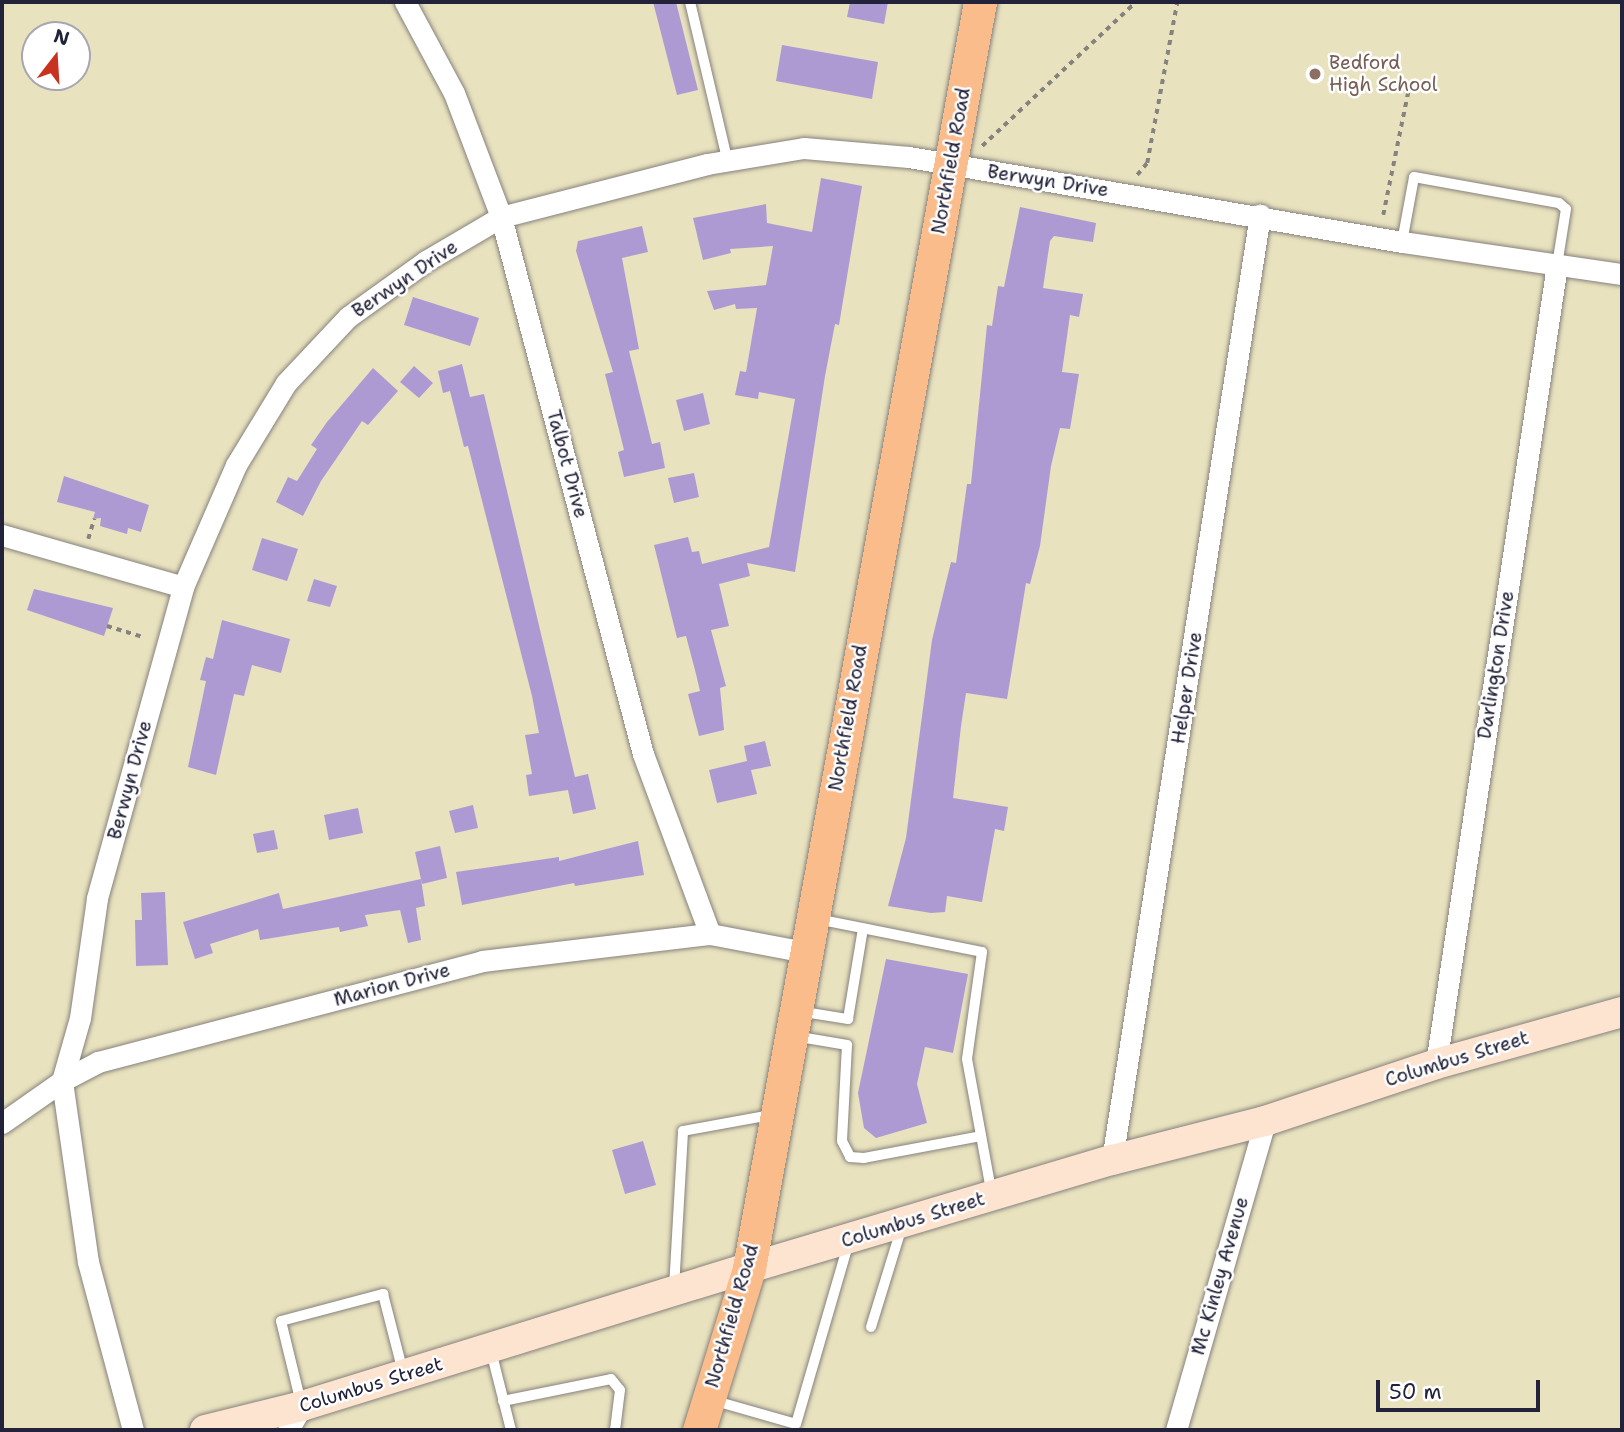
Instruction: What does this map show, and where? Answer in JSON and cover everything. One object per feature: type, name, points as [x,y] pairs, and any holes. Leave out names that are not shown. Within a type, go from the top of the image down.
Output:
[{"type":"main road","name":"Northfield Road","points":[[699,1430],[749,1268],[980,2]]},
{"type":"street","name":"Talbot Drive","points":[[405,2],[454,93],[501,217],[643,754],[710,934]]},
{"type":"street","name":"Berwyn Drive","points":[[133,1430],[88,1262],[62,1081],[80,1018],[97,898],[183,587],[236,465],[286,383],[348,317],[426,261],[501,217],[595,191],[804,148],[951,164],[1260,215],[1402,242],[1622,274]]},
{"type":"street","name":"Helper Drive","points":[[1112,1160],[1260,215]]},
{"type":"street","name":"Darlington Drive","points":[[1436,1064],[1557,265]]},
{"type":"street","points":[[2,535],[183,587]]},
{"type":"street","name":"Marion Drive","points":[[2,1123],[62,1081],[98,1062],[482,961],[710,934],[805,952]]},
{"type":"street","name":"Columbus Street","points":[[205,1430],[295,1418],[404,1375],[749,1268],[1112,1160],[1265,1121],[1436,1064],[1622,1012]]},
{"type":"street","name":"Mc Kinley Avenue","points":[[1176,1430],[1265,1121]]},
{"type":"lane","points":[[691,2],[728,163]]},
{"type":"lane","points":[[1402,242],[1414,177],[1559,203],[1566,209],[1565,237],[1557,265]]},
{"type":"lane","points":[[811,917],[982,952],[967,1059],[992,1196]]},
{"type":"lane","points":[[794,1023],[848,1019],[863,928]]},
{"type":"lane","points":[[794,1023],[847,1045],[842,1141],[850,1157],[981,1136]]},
{"type":"lane","points":[[674,1291],[683,1131],[777,1114]]},
{"type":"lane","points":[[872,1327],[903,1223]]},
{"type":"lane","points":[[709,1399],[796,1424],[849,1240]]},
{"type":"lane","points":[[295,1418],[281,1321],[383,1294],[404,1375]]},
{"type":"lane","points":[[490,1348],[511,1430]]},
{"type":"lane","points":[[503,1401],[611,1379],[620,1390],[615,1430]]},
{"type":"path","points":[[981,148],[1136,2]]},
{"type":"path","points":[[1137,175],[1147,163],[1177,2]]},
{"type":"path","points":[[1383,215],[1408,92]]},
{"type":"path","points":[[87,541],[94,519]]},
{"type":"path","points":[[107,626],[143,637]]},
{"type":"building","points":[[653,2],[676,2],[698,90],[677,95]]},
{"type":"building","points":[[850,2],[888,2],[884,24],[847,17]]},
{"type":"building","points":[[782,45],[878,62],[872,99],[776,81]]},
{"type":"building","points":[[821,178],[862,186],[839,325],[835,324],[825,376],[795,572],[747,563],[750,576],[719,584],[729,626],[711,630],[726,686],[720,688],[724,730],[699,736],[688,694],[700,691],[696,674],[686,636],[677,638],[654,545],[688,537],[692,552],[699,551],[702,564],[769,547],[795,399],[759,392],[758,399],[735,395],[740,371],[746,372],[757,308],[736,309],[735,304],[714,310],[707,291],[766,285],[773,246],[730,249],[731,253],[703,260],[693,218],[766,204],[767,223],[812,232]]},
{"type":"building","points":[[1020,207],[1096,223],[1093,242],[1054,236],[1050,241],[1043,288],[1083,294],[1079,317],[1070,315],[1062,372],[1079,374],[1070,429],[1060,428],[1051,466],[1040,546],[1030,584],[1026,583],[1007,699],[966,693],[953,798],[1008,807],[1004,831],[995,829],[982,902],[947,896],[945,912],[931,913],[888,906],[906,838],[932,640],[951,562],[956,563],[967,484],[971,484],[987,325],[992,326],[998,286],[1004,287]]},
{"type":"building","points":[[642,226],[648,252],[622,258],[639,349],[629,351],[652,444],[660,442],[665,468],[624,477],[618,452],[624,450],[605,374],[613,372],[576,251],[578,241]]},
{"type":"building","points":[[413,297],[479,318],[470,346],[404,325]]},
{"type":"building","points":[[462,364],[470,397],[484,394],[575,777],[588,774],[596,809],[573,814],[568,790],[529,796],[526,775],[532,774],[525,735],[539,733],[532,696],[468,446],[464,447],[450,391],[443,393],[438,371]]},
{"type":"building","points":[[414,366],[433,383],[419,398],[400,382]]},
{"type":"building","points":[[373,368],[398,391],[368,425],[362,421],[321,481],[303,516],[276,502],[288,477],[297,481],[317,449],[311,445],[327,422]]},
{"type":"building","points":[[703,393],[710,424],[684,431],[676,400]]},
{"type":"building","points":[[694,473],[699,497],[674,503],[668,478]]},
{"type":"building","points":[[64,476],[149,505],[141,532],[128,528],[127,534],[100,526],[101,518],[93,519],[95,512],[57,502]]},
{"type":"building","points":[[262,538],[298,549],[287,581],[252,570]]},
{"type":"building","points":[[314,579],[337,586],[330,607],[307,601]]},
{"type":"building","points":[[34,589],[113,608],[104,636],[27,610]]},
{"type":"building","points":[[222,620],[290,639],[281,673],[252,665],[244,696],[234,694],[216,775],[188,767],[206,681],[200,680],[206,657],[213,659]]},
{"type":"building","points":[[765,741],[771,766],[751,770],[757,794],[717,803],[709,770],[747,761],[744,746]]},
{"type":"building","points":[[473,805],[478,828],[455,833],[449,811]]},
{"type":"building","points":[[358,808],[363,833],[329,840],[324,815]]},
{"type":"building","points":[[274,830],[278,849],[257,853],[253,834]]},
{"type":"building","points":[[638,841],[644,875],[575,886],[574,883],[462,905],[456,872],[559,857],[559,861]]},
{"type":"building","points":[[440,846],[447,878],[422,884],[415,852]]},
{"type":"building","points":[[421,879],[425,906],[416,908],[421,940],[408,943],[400,910],[365,915],[368,926],[340,932],[339,927],[260,940],[258,929],[210,944],[213,953],[195,959],[183,922],[279,893],[283,909]]},
{"type":"building","points":[[165,892],[168,965],[136,966],[135,920],[142,920],[141,893]]},
{"type":"building","points":[[886,959],[968,974],[953,1053],[925,1047],[917,1084],[927,1123],[876,1138],[864,1128],[858,1093]]},
{"type":"building","points":[[643,1141],[656,1185],[625,1194],[612,1150]]},
{"type":"place","name":"Bedford High School","points":[[1315,74]]}]
